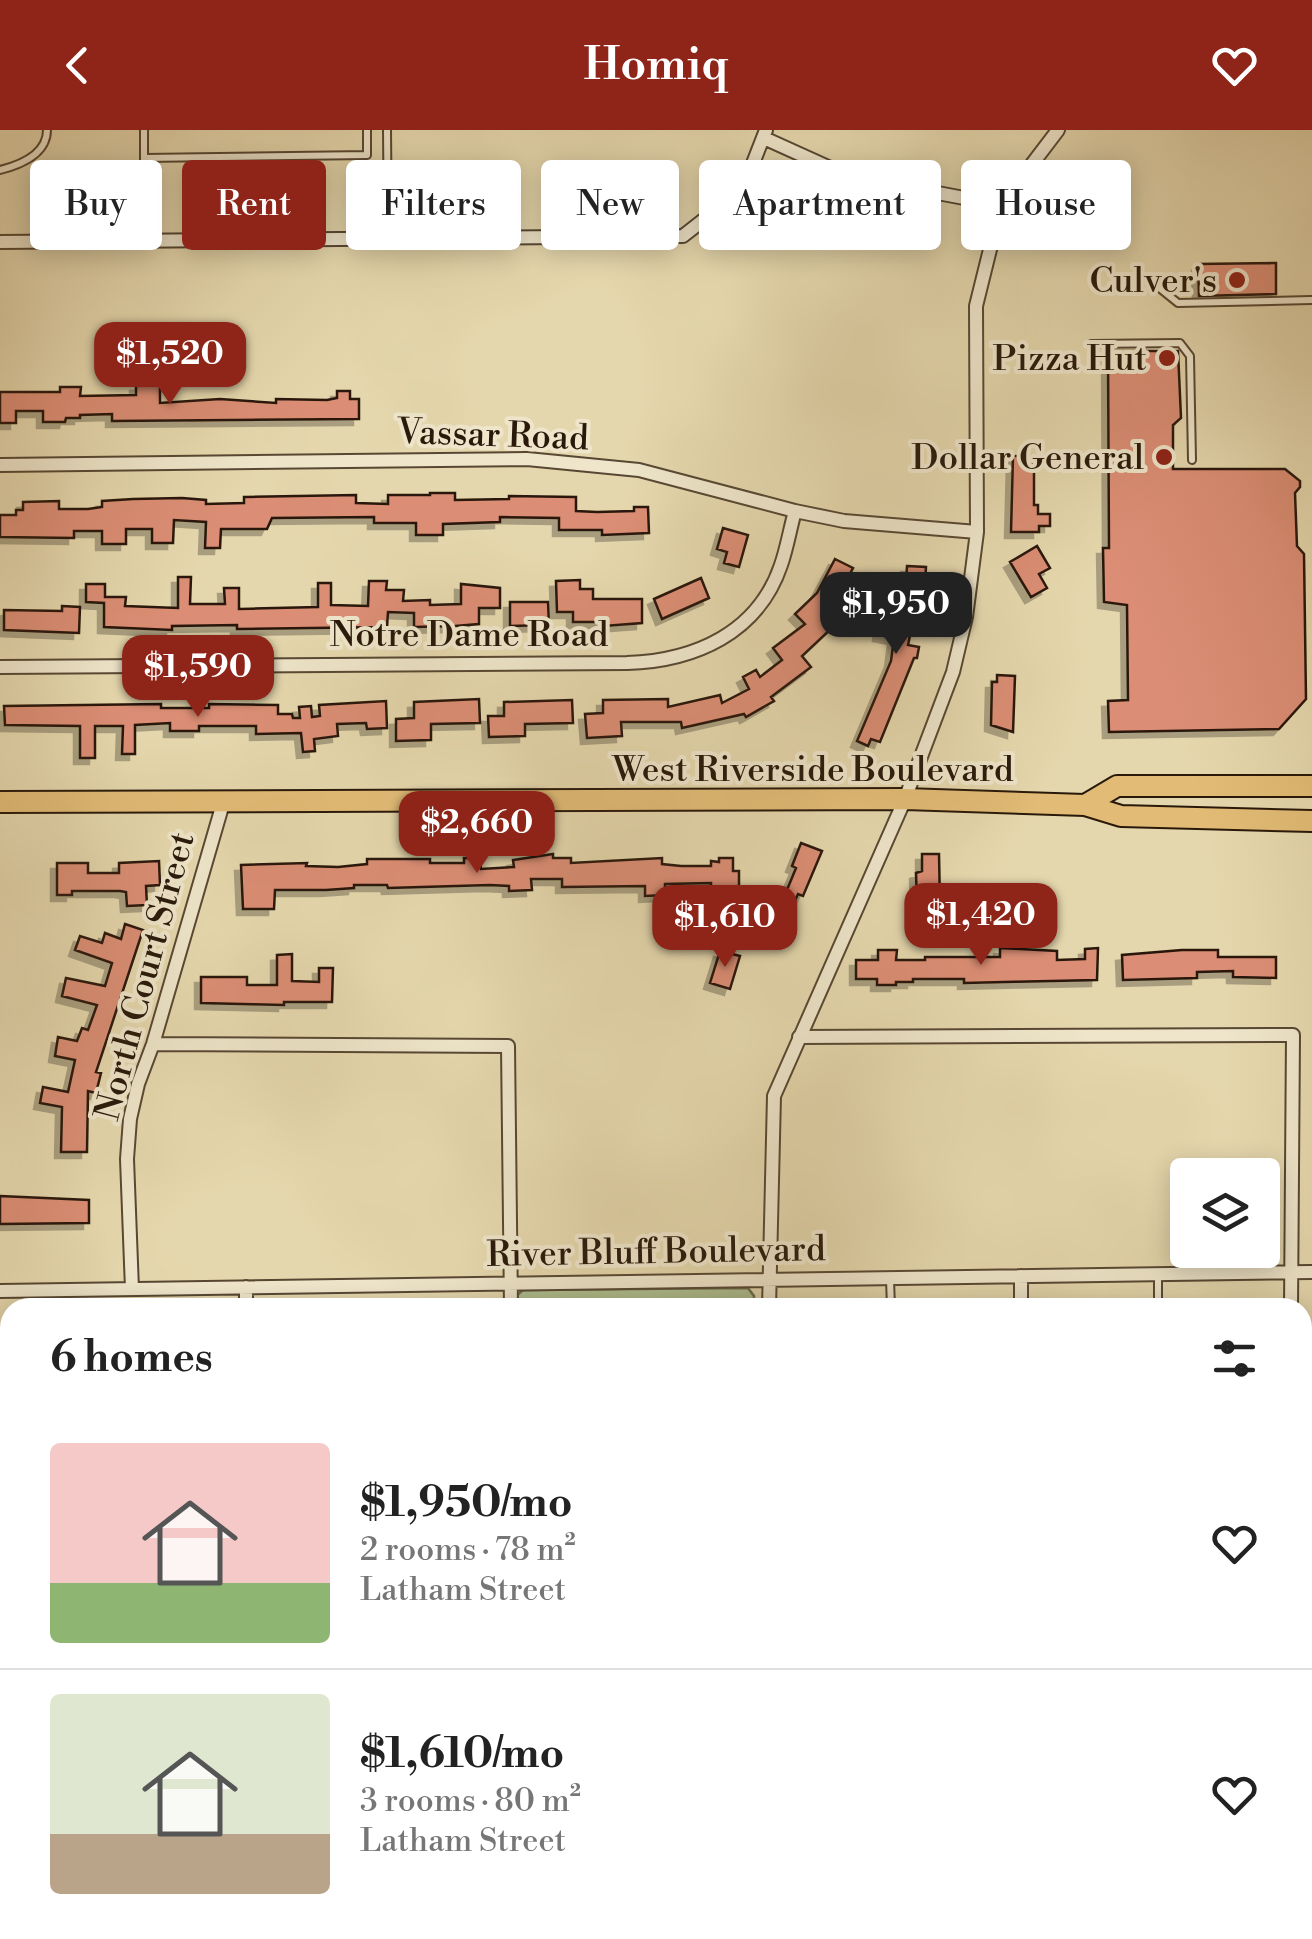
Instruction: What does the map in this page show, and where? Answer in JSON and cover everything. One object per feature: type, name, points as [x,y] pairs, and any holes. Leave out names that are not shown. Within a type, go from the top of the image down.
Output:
[{"type":"main road","name":"West Riverside Boulevard","points":[[1086,805],[1117,786],[1312,786]]},
{"type":"main road","name":"West Riverside Boulevard","points":[[0,802],[905,799],[1086,805],[1122,816],[1312,821]]},
{"type":"street","points":[[1035,160],[1058,130]]},
{"type":"street","points":[[521,238],[683,236],[743,189],[765,134],[848,176],[961,197]]},
{"type":"street","points":[[162,241],[346,239]]},
{"type":"street","points":[[0,242],[30,242]]},
{"type":"street","points":[[769,1298],[774,1096],[905,799],[953,672],[966,617],[977,532],[976,306],[990,250]]},
{"type":"street","name":"Vassar Road","points":[[0,465],[527,459],[639,470],[795,512],[873,524],[977,532]]},
{"type":"street","name":"Notre Dame Road","points":[[0,667],[627,663],[682,657],[708,648],[752,615],[781,566],[795,512]]},
{"type":"street","name":"North Court Street","points":[[132,1288],[127,1159],[130,1118],[224,800]]},
{"type":"street","points":[[799,1037],[1294,1035],[1291,1298]]},
{"type":"street","points":[[153,1044],[508,1046],[511,1298]]},
{"type":"street","name":"River Bluff Boulevard","points":[[0,1290],[1312,1272]]},
{"type":"street","points":[[1021,1276],[1021,1298]]},
{"type":"street","points":[[246,1287],[246,1298]]},
{"type":"lane","points":[[0,170],[16,166],[40,150],[47,130]]},
{"type":"lane","points":[[144,130],[144,158],[367,155],[366,130]]},
{"type":"lane","points":[[387,130],[387,160]]},
{"type":"lane","points":[[1147,278],[1178,303],[1311,300]]},
{"type":"lane","points":[[1091,344],[1180,344],[1190,356],[1192,460]]},
{"type":"lane","points":[[1158,1274],[1158,1298]]},
{"type":"lane","points":[[890,1278],[890,1298]]},
{"type":"green space","points":[[748,1288],[754,1298],[515,1298],[523,1290]]},
{"type":"building","name":"Culver's","points":[[1276,263],[1276,294],[1199,296],[1198,264]]},
{"type":"building","points":[[1108,351],[1178,351],[1181,418],[1173,425],[1173,469],[1285,469],[1300,481],[1295,493],[1297,546],[1304,554],[1306,699],[1279,729],[1109,732],[1108,701],[1128,700],[1127,605],[1104,602],[1103,548],[1109,548]]},
{"type":"building","points":[[160,384],[160,403],[327,400],[337,398],[337,391],[350,391],[350,399],[359,399],[359,419],[112,421],[112,414],[43,422],[43,411],[16,411],[16,423],[0,423],[0,392],[60,392],[60,387],[81,387],[80,396],[136,395],[136,385]]},
{"type":"building","points":[[1013,456],[1034,456],[1034,505],[1038,505],[1038,514],[1050,514],[1050,526],[1039,526],[1039,532],[1011,532]]},
{"type":"building","points":[[455,493],[455,500],[576,497],[576,511],[634,511],[634,507],[648,507],[649,533],[602,535],[602,530],[559,530],[559,518],[500,517],[500,522],[443,524],[443,535],[416,535],[416,523],[374,523],[374,517],[272,518],[267,529],[221,529],[220,548],[205,548],[206,522],[174,520],[173,543],[152,543],[152,529],[126,529],[126,544],[102,544],[102,531],[74,531],[74,538],[0,537],[0,515],[16,515],[16,510],[23,510],[23,502],[59,501],[59,509],[88,509],[102,507],[102,501],[133,499],[182,498],[206,500],[206,504],[244,503],[244,497],[356,495],[356,503],[388,504],[388,495]]},
{"type":"building","points":[[723,528],[748,535],[739,567],[724,563],[727,552],[717,549]]},
{"type":"building","points":[[1037,546],[1050,568],[1039,574],[1047,588],[1031,597],[1010,562]]},
{"type":"building","points":[[835,559],[853,568],[827,619],[834,626],[802,656],[811,667],[771,697],[774,701],[746,717],[744,714],[682,728],[681,722],[621,722],[622,736],[587,738],[585,714],[603,713],[603,700],[668,699],[668,707],[720,695],[722,703],[749,689],[743,677],[756,670],[760,677],[782,660],[773,648],[805,624],[795,614],[817,593]]},
{"type":"building","points":[[907,566],[926,567],[924,602],[917,602],[908,645],[919,647],[917,658],[880,742],[871,739],[868,746],[857,741],[891,661],[894,638],[879,635],[883,613],[904,617]]},
{"type":"building","points":[[178,577],[191,577],[190,604],[225,604],[224,588],[239,588],[239,609],[318,607],[318,583],[331,583],[331,605],[368,606],[369,581],[387,581],[386,590],[404,590],[403,601],[430,600],[430,605],[461,604],[461,584],[500,588],[500,608],[479,608],[479,624],[455,626],[414,627],[414,613],[388,612],[387,627],[237,629],[237,625],[172,626],[172,630],[104,627],[104,603],[86,602],[86,584],[105,584],[105,597],[126,597],[125,606],[178,608]]},
{"type":"building","points":[[701,578],[709,598],[662,619],[654,599]]},
{"type":"building","points":[[580,580],[580,589],[593,589],[593,599],[642,599],[642,623],[604,626],[604,622],[573,622],[573,612],[557,612],[556,581]]},
{"type":"building","points":[[510,602],[548,602],[549,625],[510,626]]},
{"type":"building","points":[[62,606],[80,607],[79,633],[4,630],[4,610],[62,611]]},
{"type":"building","points":[[997,675],[1015,676],[1013,732],[991,725],[992,682],[997,682]]},
{"type":"building","points":[[479,699],[480,723],[431,724],[431,740],[396,741],[396,719],[414,718],[414,702]]},
{"type":"building","points":[[572,700],[573,723],[525,724],[525,736],[489,737],[488,716],[504,716],[504,702]]},
{"type":"building","points":[[386,701],[387,728],[367,729],[366,723],[337,724],[338,736],[314,739],[315,751],[303,752],[301,733],[256,734],[256,726],[199,726],[199,731],[170,731],[170,723],[135,725],[135,754],[122,754],[123,726],[95,726],[95,758],[80,758],[80,726],[5,725],[4,706],[278,705],[278,714],[300,718],[299,707],[311,706],[312,717],[320,716],[319,705]]},
{"type":"building","points":[[801,843],[822,851],[803,896],[798,894],[787,918],[777,914],[796,868],[792,866]]},
{"type":"building","points":[[553,854],[553,858],[571,858],[571,863],[662,858],[662,864],[681,866],[711,866],[711,861],[719,862],[719,858],[733,858],[733,871],[739,871],[739,887],[665,884],[665,895],[645,896],[645,886],[562,887],[562,879],[531,879],[532,890],[509,891],[509,886],[490,885],[354,885],[326,890],[275,890],[274,909],[243,909],[241,865],[307,863],[306,866],[338,867],[367,864],[367,859],[464,863],[464,858],[480,858],[481,869],[514,867],[513,860]]},
{"type":"building","points":[[922,854],[939,854],[940,904],[917,904],[916,873],[922,871]]},
{"type":"building","points":[[159,861],[160,885],[146,886],[147,905],[127,906],[126,892],[120,891],[72,891],[72,895],[57,895],[57,863],[88,863],[88,873],[119,873],[119,863]]},
{"type":"building","points":[[755,908],[783,921],[775,940],[747,927]]},
{"type":"building","points":[[125,924],[143,930],[96,1072],[101,1073],[96,1093],[88,1091],[87,1152],[61,1152],[62,1107],[40,1103],[43,1087],[68,1092],[75,1060],[55,1056],[58,1037],[77,1041],[82,1028],[88,1030],[97,1005],[62,996],[66,978],[105,986],[112,963],[75,950],[80,936],[102,943],[105,933],[121,939]]},
{"type":"building","points":[[1000,948],[1057,951],[1057,960],[1085,959],[1085,949],[1098,948],[1097,980],[964,983],[964,979],[913,979],[896,985],[877,985],[877,979],[856,979],[856,960],[878,960],[878,950],[897,950],[896,960],[925,960],[1000,957]]},
{"type":"building","points":[[1218,950],[1218,957],[1276,957],[1276,978],[1233,977],[1233,971],[1197,972],[1197,978],[1123,980],[1122,955]]},
{"type":"building","points":[[720,951],[740,956],[730,989],[710,983]]},
{"type":"building","points":[[292,954],[292,981],[319,982],[319,968],[333,968],[332,1002],[201,1003],[201,977],[247,977],[247,985],[277,985],[277,955]]},
{"type":"building","points":[[0,1196],[89,1200],[89,1223],[0,1224]]},
{"type":"place","name":"Culver's","points":[[1237,280]]},
{"type":"place","name":"Pizza Hut","points":[[1167,358]]},
{"type":"place","name":"Dollar General","points":[[1164,457]]}]
